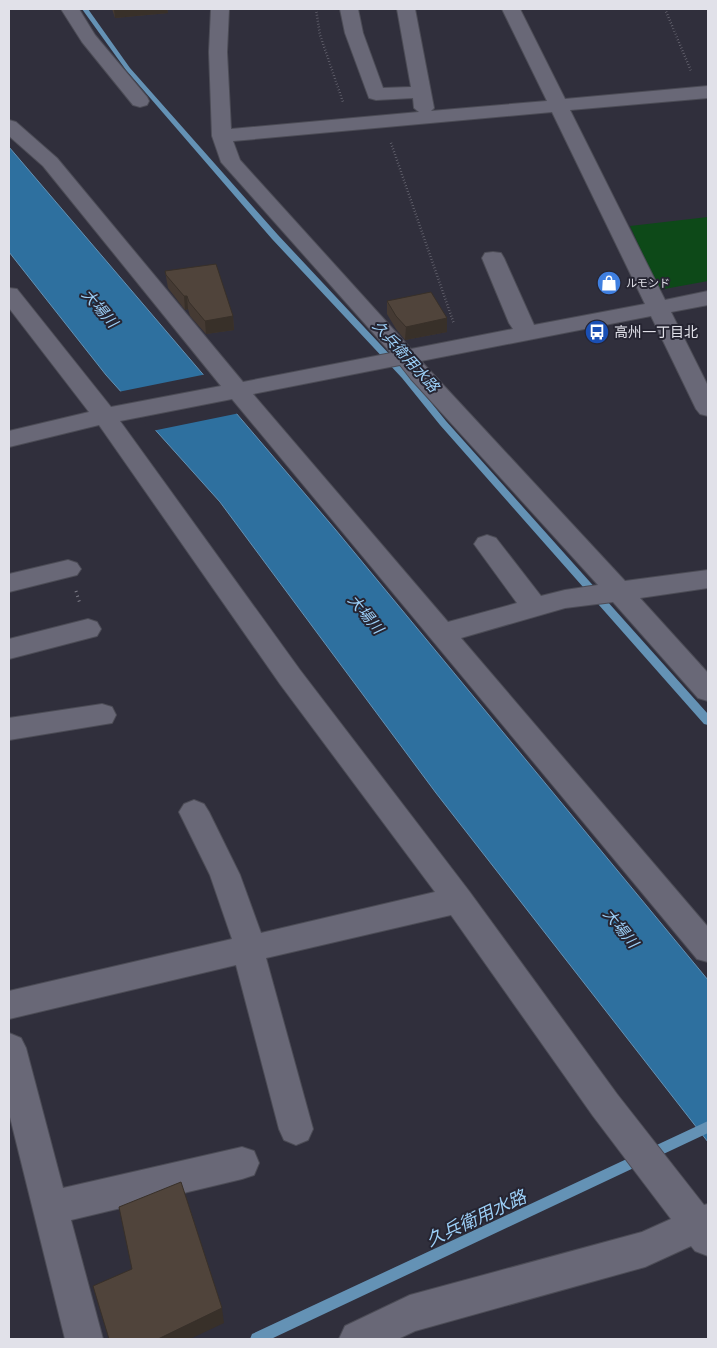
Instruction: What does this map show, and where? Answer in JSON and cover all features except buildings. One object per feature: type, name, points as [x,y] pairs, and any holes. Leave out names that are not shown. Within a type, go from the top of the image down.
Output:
[{"type":"street","points":[[70,9],[88,38],[140,101]]},
{"type":"street","points":[[220,9],[218,52],[222,136],[231,162],[708,691]]},
{"type":"street","points":[[348,9],[354,33],[376,94],[421,92]]},
{"type":"street","points":[[406,9],[426,117]]},
{"type":"street","points":[[511,9],[660,308],[708,409]]},
{"type":"street","points":[[222,136],[708,92]]},
{"type":"street","points":[[9,126],[50,162],[232,392],[443,633],[708,949]]},
{"type":"street","points":[[493,258],[520,323],[529,334]]},
{"type":"street","points":[[9,439],[112,415],[708,298]]},
{"type":"street","points":[[13,309],[112,415],[290,677],[458,900],[628,1134],[705,1229],[644,1249],[410,1314],[358,1339]]},
{"type":"street","points":[[487,544],[535,608]]},
{"type":"street","points":[[9,583],[68,569]]},
{"type":"street","points":[[443,633],[565,599],[708,579]]},
{"type":"street","points":[[9,649],[88,629]]},
{"type":"street","points":[[9,729],[102,714]]},
{"type":"street","points":[[194,812],[225,875],[250,949],[296,1129]]},
{"type":"street","points":[[9,1005],[458,900]]},
{"type":"street","points":[[9,1048],[84,1339]]},
{"type":"street","points":[[50,1208],[242,1163]]},
{"type":"path","points":[[316,9],[320,35],[351,124]]},
{"type":"path","points":[[665,9],[688,66],[693,73]]},
{"type":"path","points":[[383,121],[456,330]]},
{"type":"path","points":[[68,569],[88,629]]},
{"type":"green space","points":[[708,217],[708,281],[659,290],[630,226]]},
{"type":"water","name":"大場川","points":[[9,147],[335,529],[708,980],[708,1142],[436,793],[220,502],[106,375],[9,252]]},
{"type":"pier","points":[[207,374],[240,413],[152,431],[118,392]]},
{"type":"waterway","name":"久兵衛用水路","points":[[85,9],[128,69],[275,237],[405,376],[443,423],[708,721]]},
{"type":"waterway","name":"久兵衛用水路","points":[[257,1339],[708,1127]]},
{"type":"place","name":"ルモンド","points":[[609,283]]},
{"type":"place","name":"高州一丁目北","points":[[597,332]]}]
